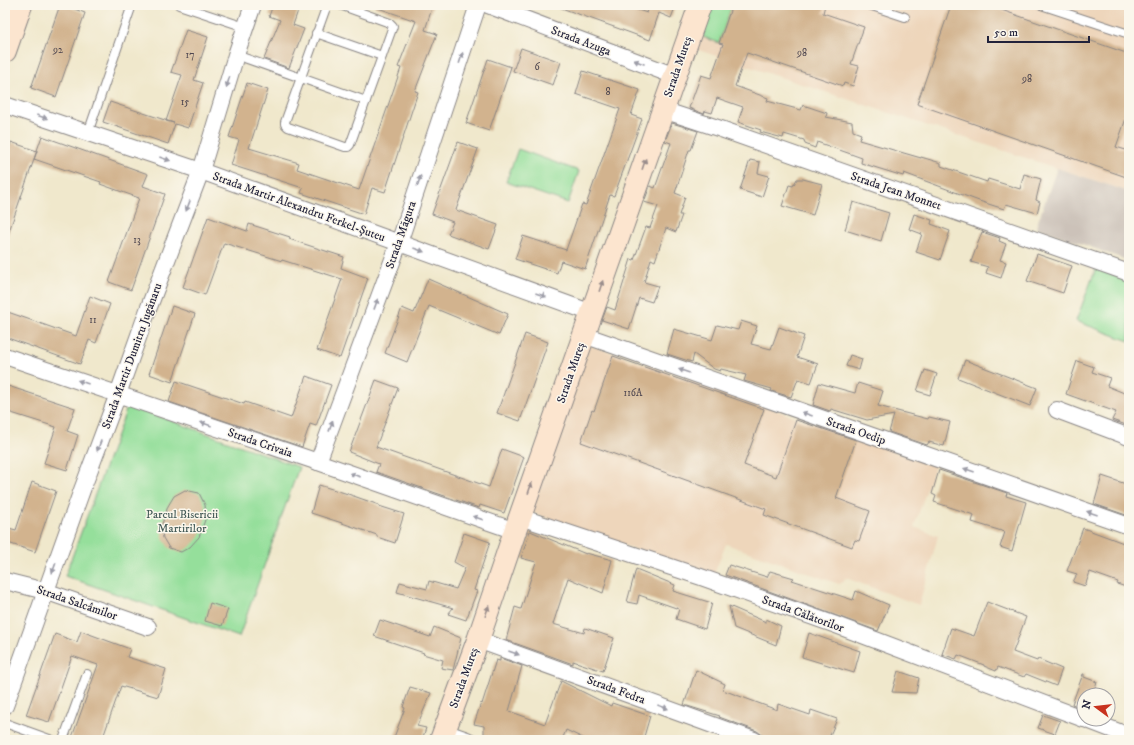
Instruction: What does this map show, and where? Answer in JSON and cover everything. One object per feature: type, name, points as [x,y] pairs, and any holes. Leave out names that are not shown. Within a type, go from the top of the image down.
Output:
[{"type":"street","points":[[5,51],[21,5]]},
{"type":"street","name":"Strada Martir Dumitru Jugănaru","points":[[5,706],[45,591],[149,307],[201,171],[236,55],[253,5]]},
{"type":"street","name":"Strada Măgura","points":[[318,462],[399,243],[478,5]]},
{"type":"street","name":"Strada Azuga","points":[[488,5],[675,76]]},
{"type":"street","name":"Strada Mureș","points":[[442,736],[478,640],[517,524],[700,5]]},
{"type":"street","name":"Strada Martir Alexandru Ferkel-Șuteu","points":[[5,104],[201,171],[592,313]]},
{"type":"street","name":"Strada Jean Monnet","points":[[663,110],[721,129],[1129,273]]},
{"type":"street","name":"Strada Oedip","points":[[584,336],[1129,526]]},
{"type":"street","name":"Strada Crivaia","points":[[5,356],[318,462],[517,524]]},
{"type":"street","points":[[1057,410],[1129,437]]},
{"type":"street","name":"Strada Călătorilor","points":[[517,524],[701,577],[836,625],[1076,716]]},
{"type":"street","name":"Strada Salcâmilor","points":[[5,581],[45,591],[148,627]]},
{"type":"street","name":"Strada Fedra","points":[[478,640],[754,740]]},
{"type":"street","name":"Strada Călătorilor","points":[[1105,727],[1129,736]]},
{"type":"street","points":[[442,736],[466,740]]},
{"type":"lane","points":[[88,133],[132,5]]},
{"type":"lane","points":[[180,5],[246,27]]},
{"type":"lane","points":[[327,5],[285,124],[288,127],[348,147],[393,26],[390,23],[340,5]]},
{"type":"lane","points":[[869,5],[905,17]]},
{"type":"lane","points":[[1041,5],[1129,34]]},
{"type":"lane","points":[[316,33],[382,56]]},
{"type":"lane","points":[[236,55],[366,101]]},
{"type":"lane","points":[[63,740],[87,674]]},
{"type":"lane","points":[[5,723],[52,740]]},
{"type":"shaded area","points":[[703,5],[1129,5],[1129,192],[689,47]]},
{"type":"shaded area","points":[[1057,168],[1129,192],[1129,261],[1036,227]]},
{"type":"shaded area","points":[[584,343],[935,466],[914,527],[938,536],[919,605],[846,578],[839,584],[726,544],[713,577],[525,510]]},
{"type":"green space","points":[[708,5],[732,5],[719,43],[698,35]]},
{"type":"green space","points":[[518,149],[579,171],[568,203],[506,182]]},
{"type":"green space","points":[[1096,268],[1129,280],[1129,341],[1076,321]]},
{"type":"green space","name":"Parcul Bisericii Martirilor","points":[[128,405],[299,467],[239,637],[65,576]]},
{"type":"building","points":[[60,5],[64,5],[85,13],[56,97],[31,88]]},
{"type":"building","points":[[273,5],[300,5],[293,25],[304,29],[289,68],[264,59],[280,20],[269,16]]},
{"type":"building","points":[[375,5],[433,5],[425,30],[437,34],[415,91],[418,92],[385,192],[372,188],[364,214],[301,193],[303,188],[231,165],[239,140],[229,137],[247,83],[268,90],[249,148],[299,163],[297,169],[359,190],[401,68],[398,67],[416,21],[375,7]]},
{"type":"building","points":[[556,5],[623,5],[647,13],[648,9],[640,7],[640,5],[676,5],[671,18],[659,13],[650,40]]},
{"type":"building","points":[[732,5],[825,5],[823,13],[864,27],[851,64],[859,66],[853,86],[844,83],[843,86],[747,53],[735,86],[768,98],[767,101],[801,110],[803,105],[827,113],[826,117],[852,122],[853,131],[861,134],[859,140],[941,163],[941,166],[987,182],[988,179],[1020,189],[1024,174],[1041,179],[1036,200],[1040,202],[1037,213],[1006,204],[1004,209],[904,173],[903,176],[861,163],[862,158],[817,142],[815,148],[805,144],[804,140],[784,134],[783,138],[760,132],[761,130],[738,122],[743,107],[717,98],[712,113],[705,111],[704,114],[689,108],[701,75],[711,78],[723,44],[719,43]]},
{"type":"building","points":[[951,5],[987,5],[1129,54],[1129,110],[1116,147],[1129,151],[1129,178],[917,104]]},
{"type":"building","points":[[186,30],[208,37],[194,80],[203,83],[188,128],[175,124],[168,144],[103,122],[110,102],[166,120],[182,75],[171,72]]},
{"type":"building","points":[[521,48],[561,62],[553,85],[513,71]]},
{"type":"building","points":[[488,59],[511,67],[489,131],[466,123]]},
{"type":"building","points":[[583,71],[640,90],[631,115],[642,119],[614,196],[610,195],[585,269],[561,261],[557,273],[515,259],[523,236],[566,250],[582,204],[586,205],[620,109],[576,94]]},
{"type":"building","points":[[672,123],[698,131],[691,150],[689,150],[675,193],[685,197],[679,215],[682,215],[676,232],[666,228],[655,261],[651,259],[644,282],[658,286],[652,302],[639,298],[629,329],[602,320],[607,307],[615,310],[631,259],[634,260],[646,227],[650,228],[658,206],[644,202],[650,186],[655,188],[671,143],[665,141]]},
{"type":"building","points":[[42,136],[148,174],[143,186],[165,194],[131,290],[109,282],[139,198],[100,184],[101,182],[34,159]]},
{"type":"building","points":[[11,142],[37,151],[7,237],[5,237],[5,160]]},
{"type":"building","points":[[458,142],[478,149],[456,210],[498,225],[489,249],[448,234],[453,222],[432,214]]},
{"type":"building","points":[[750,160],[760,162],[758,173],[769,176],[762,197],[740,190]]},
{"type":"building","points":[[797,179],[822,184],[813,215],[782,206],[789,185],[793,186]]},
{"type":"building","points":[[853,202],[889,213],[881,241],[845,230]]},
{"type":"building","points":[[914,214],[932,220],[931,224],[950,231],[940,260],[916,252],[922,234],[909,229]]},
{"type":"building","points":[[208,217],[247,231],[249,224],[344,257],[341,268],[368,278],[340,358],[317,350],[342,279],[224,243],[205,295],[183,287]]},
{"type":"building","points":[[982,232],[1000,238],[999,241],[1006,244],[1000,260],[1006,262],[1001,278],[986,273],[988,267],[971,262]]},
{"type":"building","points":[[1037,254],[1072,266],[1063,293],[1027,281]]},
{"type":"building","points":[[428,279],[508,314],[499,335],[429,306],[407,362],[385,353],[402,308],[414,313]]},
{"type":"building","points":[[90,296],[110,304],[96,343],[89,340],[80,364],[5,337],[5,311],[76,336]]},
{"type":"building","points":[[172,306],[195,314],[172,382],[149,374]]},
{"type":"building","points":[[741,321],[757,326],[751,344],[771,349],[779,327],[804,336],[797,357],[818,364],[811,383],[798,379],[791,397],[771,391],[772,389],[744,381],[746,375],[721,369],[720,371],[714,369],[694,354],[692,362],[667,354],[674,329],[712,340],[717,325],[738,330]]},
{"type":"building","points":[[525,334],[548,342],[520,421],[497,413]]},
{"type":"building","points":[[850,355],[862,359],[859,370],[846,366]]},
{"type":"building","points":[[613,356],[764,409],[744,465],[776,477],[796,420],[856,440],[836,498],[870,511],[859,541],[855,540],[852,547],[764,515],[766,509],[581,442],[592,410],[594,411]]},
{"type":"building","points":[[965,360],[1037,388],[1030,406],[958,378]]},
{"type":"building","points":[[1077,361],[1094,367],[1092,372],[1110,378],[1107,386],[1129,395],[1129,426],[1112,420],[1116,412],[1066,394]]},
{"type":"building","points":[[925,370],[937,374],[930,395],[917,391]]},
{"type":"building","points":[[306,376],[331,385],[316,426],[310,424],[302,447],[169,402],[176,381],[291,418]]},
{"type":"building","points":[[376,380],[398,388],[376,447],[489,487],[502,449],[524,457],[504,513],[480,505],[479,508],[376,472],[379,464],[349,452]]},
{"type":"building","points":[[819,383],[855,393],[858,383],[883,391],[878,406],[928,419],[929,417],[950,422],[944,446],[929,442],[927,445],[889,432],[894,415],[867,420],[831,409],[830,411],[813,405]]},
{"type":"building","points":[[5,385],[75,408],[67,431],[78,435],[67,470],[44,463],[56,427],[5,411]]},
{"type":"building","points":[[939,470],[1007,493],[1006,496],[1026,502],[1012,551],[1000,547],[1005,532],[972,522],[974,515],[934,502],[936,496],[932,494]]},
{"type":"building","points":[[1102,476],[1129,485],[1129,516],[1094,504]]},
{"type":"building","points":[[32,482],[56,491],[35,552],[5,542],[5,527],[16,530]]},
{"type":"building","points":[[319,485],[404,514],[395,543],[377,537],[377,535],[311,513]]},
{"type":"building","points":[[185,490],[199,493],[205,505],[206,517],[199,537],[190,547],[181,552],[169,548],[163,538],[161,527],[168,506],[174,496]]},
{"type":"building","points":[[1083,528],[1129,545],[1129,588],[1117,584],[1118,582],[1090,572],[1085,586],[1073,582],[1077,574],[1067,571]]},
{"type":"building","points":[[530,531],[586,554],[612,560],[603,593],[568,578],[553,624],[584,633],[585,628],[614,638],[603,671],[573,661],[573,664],[506,640],[515,607],[521,609],[536,562],[521,558]]},
{"type":"building","points":[[464,533],[490,542],[474,590],[477,591],[466,620],[448,614],[453,608],[397,592],[400,582],[427,589],[429,581],[456,589],[465,568],[454,562]]},
{"type":"building","points":[[729,565],[767,577],[770,571],[794,578],[792,580],[853,600],[856,591],[889,605],[878,631],[725,575]]},
{"type":"building","points":[[636,569],[675,585],[673,591],[712,603],[705,629],[676,619],[679,609],[639,595],[637,604],[627,602]]},
{"type":"building","points":[[987,602],[1026,617],[1013,652],[1037,661],[1038,659],[1062,669],[1056,686],[1026,674],[1024,677],[998,667],[996,671],[958,655],[956,659],[942,654],[951,628],[974,636]]},
{"type":"building","points":[[210,603],[228,609],[222,626],[205,621]]},
{"type":"building","points":[[729,606],[766,622],[766,619],[781,626],[776,645],[734,628]]},
{"type":"building","points":[[380,620],[430,637],[434,627],[461,638],[453,670],[441,668],[443,660],[374,636]]},
{"type":"building","points":[[81,631],[130,649],[127,657],[166,669],[158,697],[121,686],[102,740],[71,740],[98,665],[72,656],[49,722],[26,715],[55,634],[77,642]]},
{"type":"building","points":[[809,633],[860,651],[854,673],[802,657]]},
{"type":"building","points":[[500,658],[522,666],[509,711],[545,724],[561,681],[611,706],[612,703],[650,716],[643,740],[587,740],[566,730],[562,740],[484,739],[484,726],[474,724],[496,660],[500,661]]},
{"type":"building","points":[[696,670],[725,684],[723,690],[777,710],[778,704],[810,715],[811,710],[837,719],[828,740],[776,740],[762,736],[757,731],[719,717],[720,716],[684,705]]},
{"type":"building","points":[[898,671],[919,678],[916,693],[892,692]]},
{"type":"building","points":[[1083,674],[1084,677],[1097,682],[1095,687],[1078,687]]},
{"type":"building","points":[[410,687],[431,693],[417,726],[426,728],[422,740],[393,740],[405,708],[403,707]]},
{"type":"building","points":[[1076,693],[1076,706],[1072,704]]},
{"type":"building","points":[[1043,715],[1060,721],[1055,734],[1038,728]]}]
